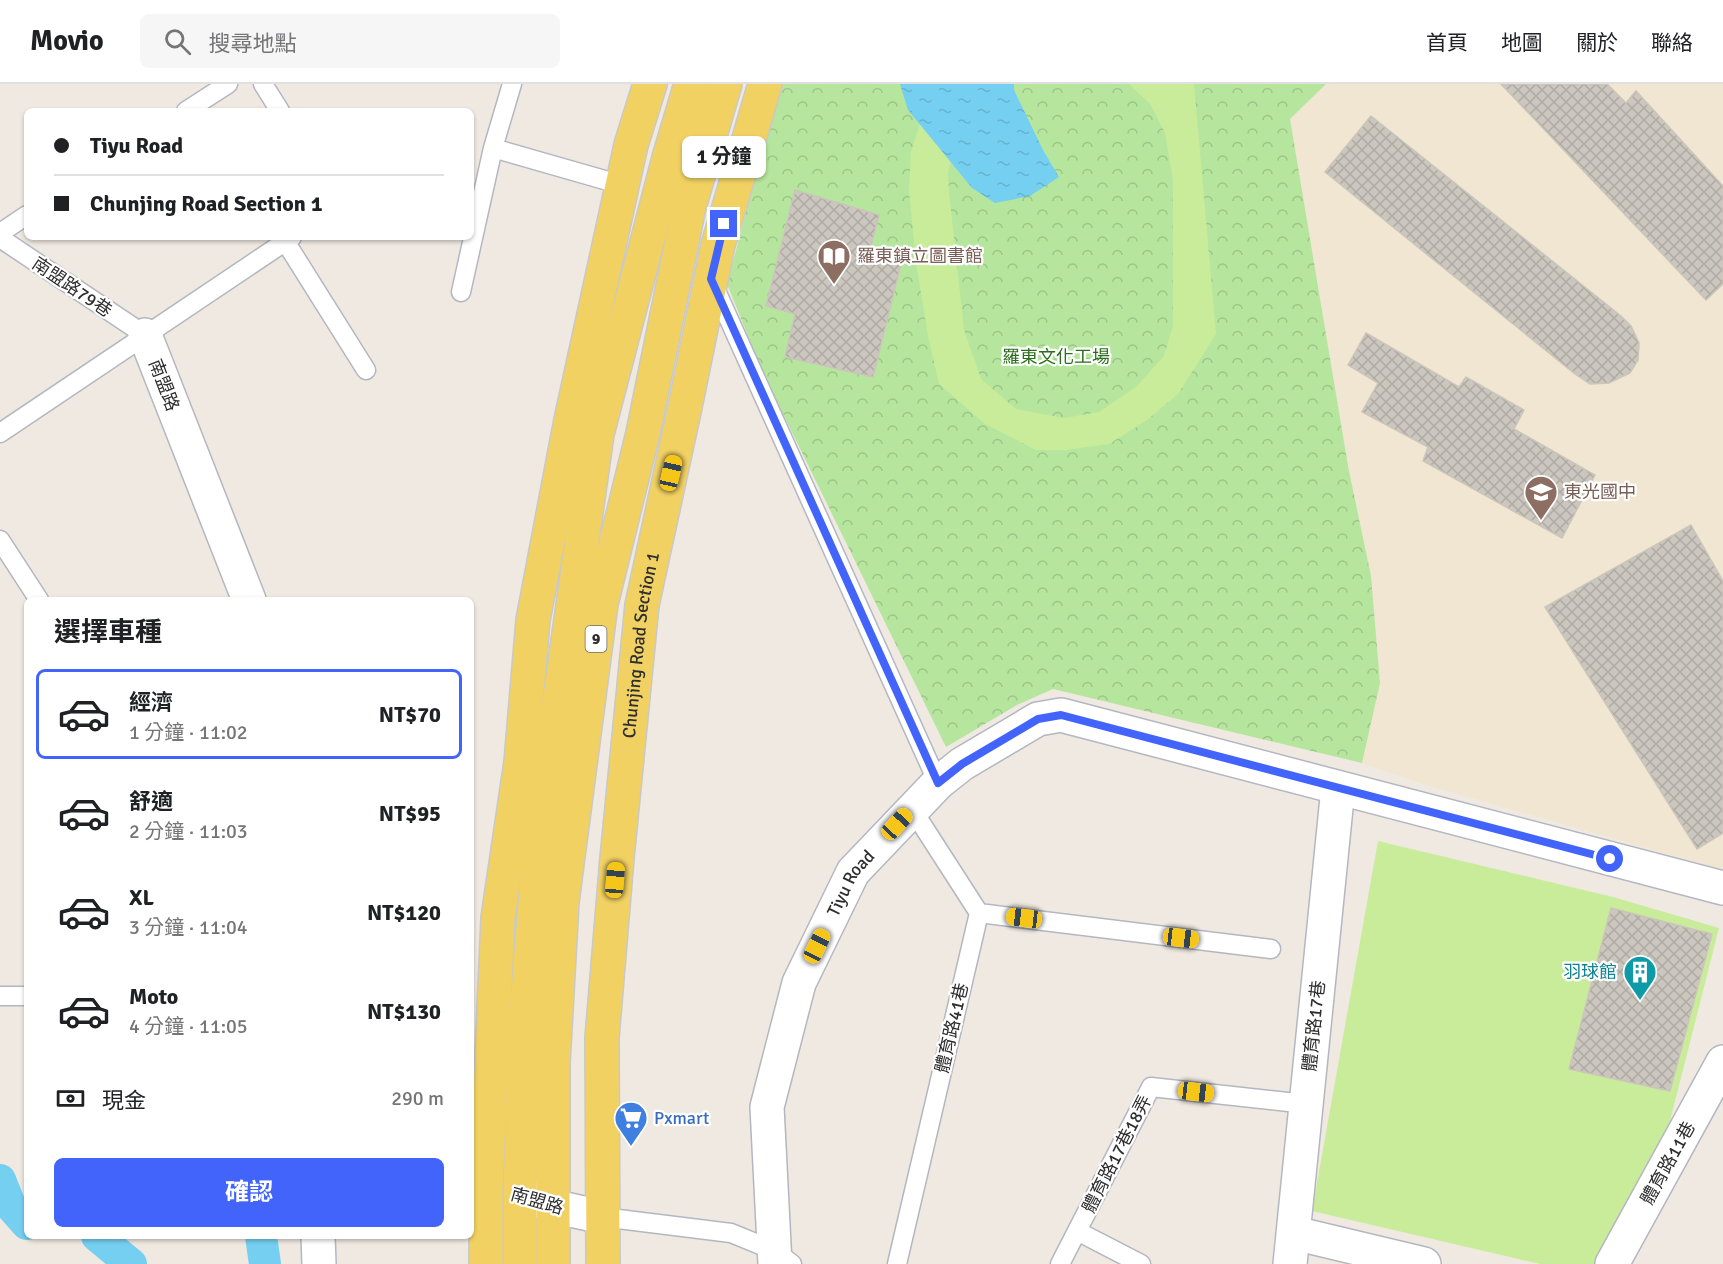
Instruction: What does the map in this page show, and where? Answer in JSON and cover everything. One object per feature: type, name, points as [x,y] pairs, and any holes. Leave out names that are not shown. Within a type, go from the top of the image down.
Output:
[{"type":"main road","points":[[486,1264],[478,1188],[498,918],[521,762],[533,620],[571,420],[622,185],[631,145],[650,84]]},
{"type":"main road","name":"9","points":[[520,1264],[525,1030],[540,840],[597,434],[669,158],[691,84]]},
{"type":"main road","name":"9","points":[[553,1264],[553,1064],[562,902],[601,604],[643,433],[689,207],[725,84]]},
{"type":"main road","name":"Chunjing Road Section 1","points":[[603,1264],[602,1038],[616,858],[642,605],[718,245],[765,84]]},
{"type":"street","name":"南盟路","points":[[145,335],[248,597]]},
{"type":"street","name":"Tiyu Road","points":[[781,1260],[767,1107],[799,982],[853,872],[938,783],[962,764],[1038,719],[1061,715],[1723,888]]},
{"type":"street","name":"體育路17巷","points":[[1292,1249],[1338,788]]},
{"type":"street","name":"體育路11巷","points":[[1612,1264],[1723,1062]]},
{"type":"street","name":"南盟路","points":[[478,1188],[520,1192],[552,1206],[602,1217]]},
{"type":"street","points":[[318,1239],[319,1264]]},
{"type":"street","points":[[1292,1249],[1424,1264]]},
{"type":"lane","points":[[191,108],[228,84]]},
{"type":"lane","points":[[263,84],[278,108]]},
{"type":"lane","points":[[474,233],[493,147],[512,84]]},
{"type":"lane","points":[[493,147],[622,185]]},
{"type":"lane","points":[[0,233],[24,217]]},
{"type":"lane","name":"南盟路79巷","points":[[0,238],[145,335]]},
{"type":"lane","name":"南盟路","points":[[145,335],[288,240]]},
{"type":"lane","points":[[290,240],[366,370]]},
{"type":"lane","points":[[461,292],[472,240]]},
{"type":"lane","points":[[711,279],[938,783]]},
{"type":"lane","points":[[0,433],[145,335]]},
{"type":"lane","points":[[0,540],[37,597]]},
{"type":"lane","points":[[912,808],[979,913],[1270,949]]},
{"type":"lane","name":"體育路41巷","points":[[897,1264],[979,913]]},
{"type":"lane","points":[[0,996],[24,996]]},
{"type":"lane","name":"體育路17巷18弄","points":[[1059,1264],[1151,1087],[1306,1104]]},
{"type":"lane","points":[[602,1217],[731,1233],[781,1260]]},
{"type":"lane","points":[[1077,1231],[1141,1264]]},
{"type":"shaded area","name":"東光國中","points":[[1326,84],[1723,84],[1723,870],[1423,784],[1362,763],[1380,683],[1371,576],[1348,466],[1290,119]]},
{"type":"green space","name":"羅東文化工場","points":[[780,84],[1326,84],[1290,119],[1348,466],[1371,576],[1380,683],[1362,763],[1053,689],[1017,705],[946,747],[763,373],[727,284]]},
{"type":"green space","points":[[1129,84],[1194,84],[1216,334],[1178,394],[1147,420],[1109,444],[1066,450],[1036,450],[985,424],[939,384],[917,269],[909,191],[911,152],[929,94],[958,136],[948,172],[949,192],[964,330],[981,379],[1016,409],[1064,418],[1099,412],[1136,387],[1164,356],[1173,326],[1173,180],[1165,133],[1151,105]]},
{"type":"green space","points":[[1378,841],[1613,897],[1719,928],[1668,1129],[1600,1264],[1540,1264],[1312,1211]]},
{"type":"water","points":[[900,84],[1014,84],[1014,90],[1043,150],[1059,177],[1030,196],[995,203],[972,188],[908,110]]},
{"type":"building","points":[[1501,84],[1607,84],[1626,103],[1636,91],[1723,186],[1723,284],[1706,300]]},
{"type":"building","points":[[1371,116],[1621,316],[1631,326],[1639,343],[1638,360],[1630,373],[1609,383],[1590,384],[1325,172]]},
{"type":"building","name":"羅東鎮立圖書館","points":[[795,190],[879,215],[869,253],[901,264],[873,377],[785,357],[795,314],[766,306]]},
{"type":"building","points":[[1366,333],[1459,387],[1466,377],[1524,410],[1514,429],[1595,475],[1562,538],[1423,461],[1428,447],[1362,412],[1378,383],[1348,365]]},
{"type":"building","points":[[1691,525],[1723,581],[1723,833],[1697,849],[1545,607]]},
{"type":"building","name":"羽球館","points":[[1611,908],[1712,934],[1670,1091],[1569,1069]]},
{"type":"waterway","points":[[0,1180],[10,1205],[24,1221]]},
{"type":"waterway","points":[[101,1239],[131,1264]]},
{"type":"waterway","points":[[261,1239],[265,1264]]},
{"type":"place","name":"羅東鎮立圖書館","points":[[834,285]]},
{"type":"place","name":"東光國中","points":[[1541,521]]},
{"type":"place","name":"羽球館","points":[[1640,1001]]},
{"type":"place","name":"Pxmart","points":[[631,1147]]},
{"type":"route","points":[[724,224],[711,279],[938,783],[962,764],[1038,719],[1061,715],[1610,859]]}]
